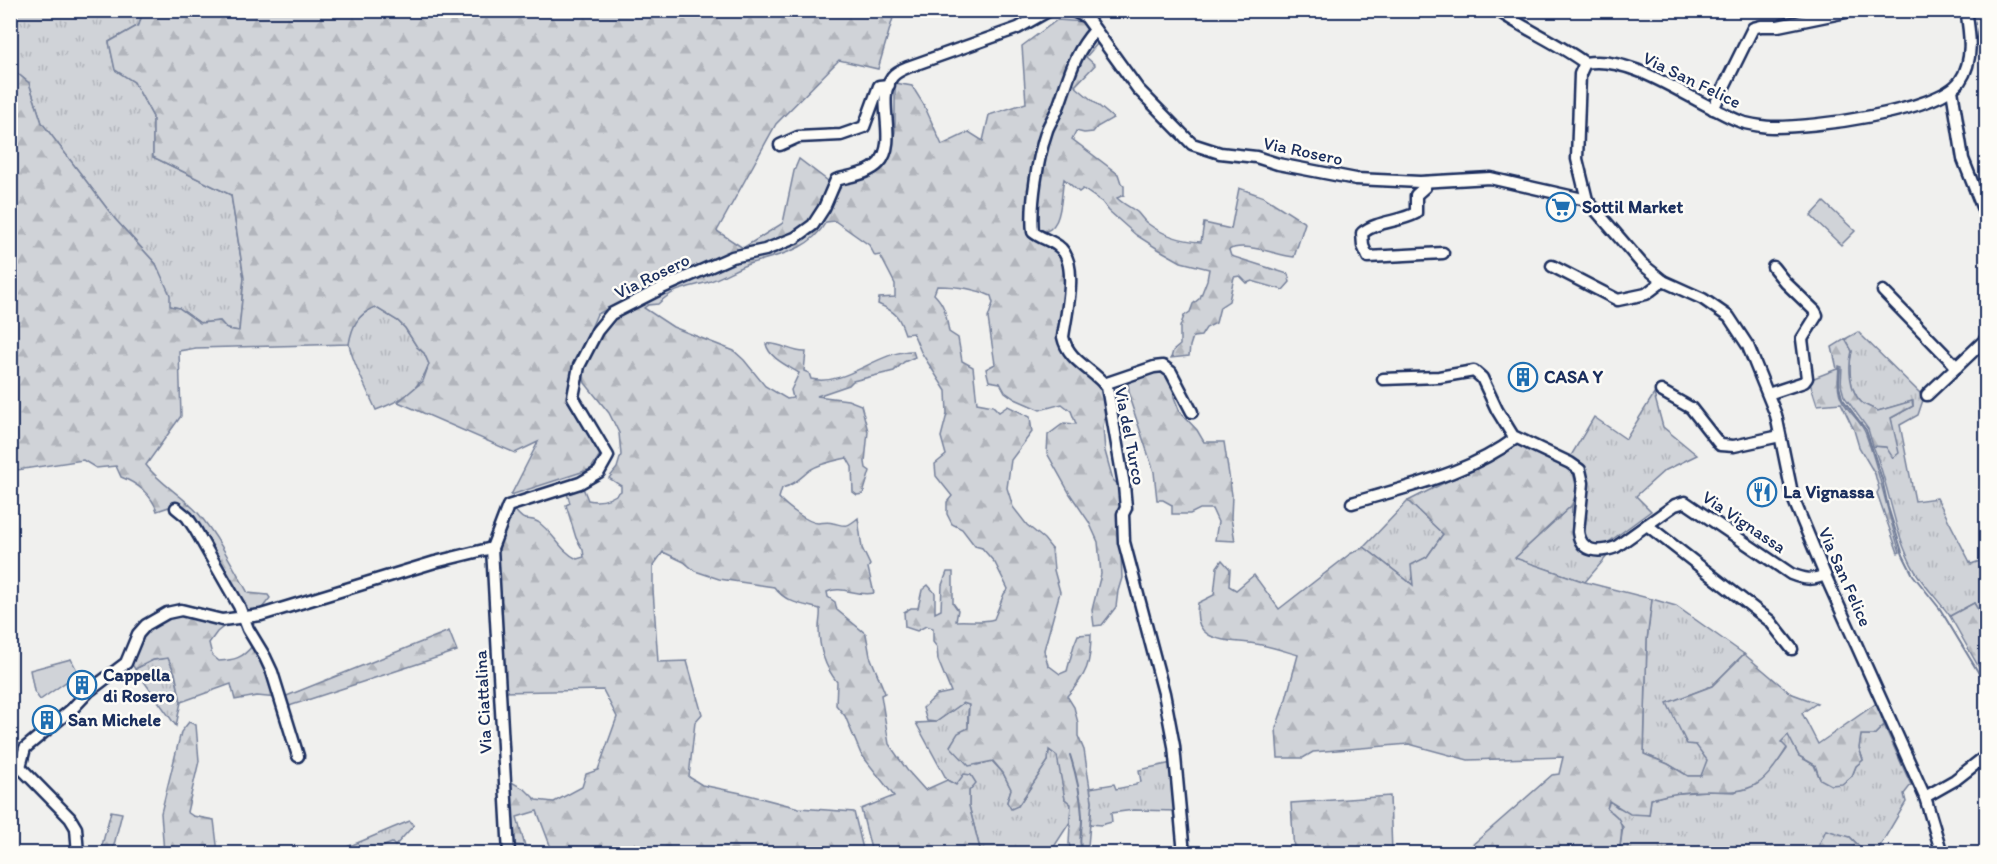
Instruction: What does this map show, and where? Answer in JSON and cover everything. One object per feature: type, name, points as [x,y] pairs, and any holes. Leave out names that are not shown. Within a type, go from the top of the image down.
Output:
[{"type":"street","points":[[780,145],[798,136],[842,135],[864,127],[879,86],[889,85],[892,77],[908,67],[1018,28],[1050,10]]},
{"type":"street","name":"Via Rosero","points":[[1071,10],[1086,17],[1138,89],[1192,144],[1221,153],[1256,157],[1278,164],[1356,179],[1426,182],[1490,178],[1587,200]]},
{"type":"street","points":[[1497,10],[1585,63]]},
{"type":"street","points":[[1713,109],[1753,28],[1778,26],[1856,10]]},
{"type":"street","points":[[1966,10],[1970,34],[1969,58],[1961,81],[1952,90],[1963,159],[1981,189],[1986,217]]},
{"type":"street","name":"Via del Turco","points":[[1095,30],[1072,64],[1059,108],[1047,129],[1031,218],[1033,232],[1059,246],[1067,256],[1071,268],[1063,337],[1065,347],[1107,387],[1124,485],[1126,508],[1123,514],[1124,542],[1164,693],[1174,746],[1184,854]]},
{"type":"street","name":"Via San Felice","points":[[1942,854],[1925,797],[1825,575],[1793,498],[1780,436],[1768,394],[1748,346],[1729,317],[1703,299],[1663,281],[1642,264],[1587,200],[1577,159],[1580,74],[1585,63],[1608,62],[1639,71],[1743,122],[1772,127],[1836,122],[1895,112],[1952,90]]},
{"type":"street","name":"Via Rosero","points":[[492,548],[508,506],[580,483],[599,472],[608,456],[573,398],[579,366],[597,331],[611,315],[662,288],[732,257],[765,250],[795,238],[813,225],[824,208],[836,180],[866,171],[879,163],[887,146],[889,85]]},
{"type":"street","points":[[1426,182],[1425,187],[1416,195],[1416,213],[1369,227],[1362,233],[1363,246],[1368,257],[1443,253]]},
{"type":"street","points":[[1552,266],[1618,300],[1646,294],[1663,281]]},
{"type":"street","points":[[1768,394],[1804,382],[1807,378],[1802,339],[1816,315],[1815,310],[1785,282],[1773,267]]},
{"type":"street","points":[[1883,291],[1957,367]]},
{"type":"street","points":[[1927,395],[1986,339]]},
{"type":"street","points":[[1104,384],[1163,366],[1171,372],[1192,412]]},
{"type":"street","points":[[1352,502],[1453,473],[1497,452],[1516,438],[1497,410],[1482,378],[1474,371],[1440,377],[1383,379]]},
{"type":"street","points":[[1661,391],[1691,408],[1720,445],[1734,446],[1780,436]]},
{"type":"street","name":"Via Vignassa","points":[[1516,438],[1580,470],[1583,483],[1579,540],[1583,546],[1593,552],[1616,547],[1675,504],[1685,502],[1791,574],[1804,579],[1816,579],[1825,575]]},
{"type":"street","points":[[176,508],[191,522],[233,595],[272,672],[298,756]]},
{"type":"street","points":[[1647,525],[1770,621],[1792,649]]},
{"type":"street","points":[[78,854],[76,828],[70,818],[15,769],[24,747],[72,709],[89,691],[126,663],[138,634],[146,625],[167,613],[181,610],[213,619],[243,618],[281,609],[435,562],[492,548]]},
{"type":"street","name":"Via Ciattalina","points":[[492,548],[509,854]]},
{"type":"street","points":[[1925,797],[1955,780],[1982,759]]},
{"type":"green space","points":[[10,11],[143,11],[139,25],[109,42],[115,69],[134,82],[153,117],[153,157],[231,195],[244,278],[239,331],[227,329],[220,321],[200,323],[179,308],[170,306],[156,264],[115,219],[42,123],[29,83],[11,68]]},
{"type":"green space","points":[[143,11],[895,11],[878,69],[839,60],[776,124],[717,231],[743,248],[783,223],[794,171],[799,159],[832,184],[812,223],[795,236],[657,286],[597,314],[569,380],[568,402],[601,453],[591,469],[511,495],[538,442],[515,453],[398,402],[423,381],[429,364],[424,353],[417,347],[405,328],[375,307],[364,313],[357,321],[349,344],[196,348],[179,351],[181,416],[146,465],[198,513],[219,542],[248,593],[268,595],[270,598],[259,612],[245,614],[175,505],[157,511],[148,495],[138,486],[121,477],[116,466],[96,468],[83,460],[11,471],[11,68],[29,83],[42,123],[115,219],[156,264],[170,295],[170,306],[179,308],[200,323],[220,321],[227,329],[239,331],[244,278],[231,195],[153,157],[153,117],[134,82],[115,70],[109,42],[139,25]]},
{"type":"green space","points":[[1057,20],[1085,22],[1098,43],[1086,57],[1095,65],[1075,86],[1113,118],[1097,127],[1093,132],[1076,131],[1072,139],[1118,174],[1124,186],[1124,195],[1117,198],[1137,212],[1147,223],[1172,237],[1201,242],[1204,223],[1231,229],[1239,188],[1264,197],[1305,223],[1294,257],[1243,247],[1229,250],[1231,256],[1288,274],[1290,282],[1283,290],[1252,281],[1247,283],[1240,276],[1234,277],[1229,301],[1220,307],[1216,323],[1206,328],[1201,336],[1193,337],[1189,356],[1171,358],[1173,351],[1180,345],[1180,327],[1184,316],[1190,312],[1193,304],[1200,298],[1209,269],[1181,262],[1158,249],[1136,235],[1102,202],[1083,189],[1079,192],[1064,179],[1061,205],[1056,222],[1045,232],[1036,232],[1034,211],[1040,167],[1049,131],[1062,106],[1057,104],[1050,116],[1038,148],[1034,167],[1029,204],[1030,235],[1060,251],[1066,263],[1061,345],[1066,357],[1096,378],[1104,388],[1107,401],[1103,427],[1105,451],[1113,480],[1121,487],[1124,507],[1119,511],[1122,578],[1116,607],[1102,625],[1094,626],[1092,610],[1101,574],[1098,542],[1089,522],[1047,453],[1048,435],[1064,423],[1076,424],[1071,411],[1062,404],[1040,410],[1015,399],[1005,392],[1000,383],[989,381],[986,369],[995,364],[988,318],[993,303],[991,296],[971,289],[944,286],[937,286],[934,294],[943,307],[949,332],[958,338],[962,361],[973,367],[977,403],[993,406],[999,412],[1008,406],[1030,417],[1032,432],[1011,460],[1007,488],[1013,507],[1027,525],[1052,549],[1054,570],[1060,592],[1044,650],[1048,665],[1060,674],[1067,671],[1078,635],[1091,634],[1089,661],[1079,682],[1067,696],[1074,707],[1078,723],[1078,736],[1084,750],[1092,801],[1088,846],[1091,853],[1073,853],[1069,844],[1071,804],[1065,799],[1057,756],[1049,750],[1048,761],[1018,806],[1011,809],[1007,802],[1011,789],[1003,773],[993,761],[969,766],[950,746],[958,733],[968,728],[969,705],[963,703],[936,722],[927,721],[923,708],[937,695],[951,692],[938,660],[937,647],[933,642],[933,628],[926,626],[917,631],[905,627],[904,612],[911,608],[918,608],[922,590],[928,585],[935,593],[935,613],[941,610],[942,585],[947,572],[953,572],[953,603],[958,610],[956,621],[994,619],[1008,589],[995,563],[982,548],[975,546],[962,529],[952,524],[947,514],[947,502],[952,496],[936,476],[935,464],[946,455],[941,437],[947,414],[946,391],[921,352],[913,333],[905,334],[896,315],[878,304],[879,298],[895,297],[895,284],[880,255],[875,256],[869,245],[835,221],[826,222],[811,240],[791,251],[746,265],[713,280],[681,289],[658,304],[644,308],[673,327],[734,351],[765,386],[787,399],[793,398],[791,390],[799,373],[775,357],[766,344],[806,352],[804,371],[809,373],[811,379],[824,380],[849,374],[887,356],[913,351],[915,357],[904,362],[894,371],[853,381],[849,385],[817,396],[848,400],[861,405],[868,431],[865,462],[866,468],[870,471],[863,494],[857,495],[853,492],[852,467],[847,458],[810,470],[782,488],[779,498],[797,514],[814,522],[846,525],[858,518],[862,548],[870,565],[868,568],[874,593],[862,594],[833,590],[827,592],[828,597],[835,602],[837,610],[866,634],[870,656],[885,693],[881,695],[889,744],[907,770],[925,790],[947,780],[956,785],[964,774],[971,775],[976,783],[969,791],[969,806],[981,853],[872,853],[861,809],[894,796],[861,754],[845,716],[836,705],[837,682],[826,664],[820,643],[820,609],[789,600],[774,587],[719,579],[695,571],[684,562],[663,552],[653,566],[658,662],[687,661],[702,714],[695,722],[689,777],[702,785],[799,808],[854,812],[864,853],[553,853],[537,811],[517,817],[525,846],[513,845],[508,780],[526,790],[536,800],[554,802],[582,787],[586,774],[598,770],[617,717],[603,690],[502,692],[496,554],[510,513],[514,509],[524,519],[534,520],[543,526],[571,556],[577,559],[584,557],[566,505],[570,503],[567,493],[583,488],[588,500],[602,501],[610,499],[621,491],[621,486],[609,478],[617,468],[621,455],[619,433],[609,413],[585,383],[583,374],[606,327],[615,317],[636,305],[732,260],[786,248],[817,229],[843,183],[856,176],[868,175],[887,164],[895,132],[895,83],[912,86],[924,105],[942,145],[969,132],[983,141],[989,115],[1026,103],[1022,46]]},
{"type":"green space","points":[[1824,202],[1855,231],[1841,245],[1811,216]]},
{"type":"green space","points":[[375,307],[405,328],[417,347],[424,353],[429,364],[415,388],[402,398],[376,410],[349,344],[356,321]]},
{"type":"green space","points":[[1858,332],[1924,397],[1918,415],[1900,425],[1915,501],[1937,498],[1971,564],[1983,560],[1986,567],[1986,623],[1974,603],[1950,616],[1919,577],[1908,556],[1873,446],[1886,447],[1893,431],[1891,418],[1913,406],[1913,401],[1878,411],[1865,405],[1857,397],[1850,371],[1852,351],[1845,339]]},
{"type":"green space","points":[[1845,339],[1852,351],[1850,371],[1852,385],[1861,402],[1878,411],[1912,401],[1913,406],[1891,418],[1899,453],[1893,458],[1886,447],[1873,446],[1868,429],[1844,396],[1841,385],[1842,367],[1839,366],[1838,387],[1841,397],[1865,432],[1900,552],[1898,553],[1877,493],[1879,489],[1875,474],[1859,447],[1854,430],[1841,403],[1817,405],[1809,380],[1837,369],[1832,347]]},
{"type":"green space","points":[[1157,369],[1166,372],[1173,386],[1174,397],[1180,412],[1197,430],[1204,442],[1224,442],[1232,495],[1231,518],[1235,541],[1215,540],[1218,522],[1212,509],[1200,509],[1190,514],[1172,514],[1172,505],[1163,500],[1157,500],[1154,472],[1130,400],[1128,382],[1143,373]]},
{"type":"green space","points":[[1654,394],[1663,427],[1697,455],[1664,471],[1636,496],[1651,511],[1606,544],[1597,545],[1588,542],[1584,520],[1587,482],[1569,459],[1594,417],[1626,439]]},
{"type":"green space","points":[[1517,441],[1565,465],[1573,472],[1577,490],[1572,505],[1515,558],[1585,582],[1652,599],[1647,640],[1644,754],[1688,776],[1701,776],[1707,760],[1696,745],[1687,744],[1667,703],[1712,686],[1744,654],[1790,693],[1817,703],[1802,713],[1818,744],[1877,703],[1884,725],[1874,735],[1861,735],[1859,748],[1863,760],[1856,766],[1852,776],[1842,784],[1831,785],[1820,779],[1815,765],[1799,756],[1788,735],[1781,742],[1787,748],[1777,763],[1766,777],[1751,787],[1732,791],[1686,792],[1651,799],[1649,815],[1630,814],[1609,801],[1607,809],[1618,818],[1622,828],[1619,853],[1463,853],[1552,775],[1559,774],[1563,757],[1468,760],[1409,744],[1313,752],[1303,758],[1278,758],[1276,728],[1298,655],[1272,647],[1223,640],[1206,633],[1200,626],[1197,617],[1198,603],[1214,595],[1217,567],[1222,560],[1230,569],[1229,586],[1236,590],[1254,575],[1279,609],[1350,554],[1364,547],[1413,585],[1411,565],[1427,557],[1443,534],[1408,501],[1501,454]]},
{"type":"green space","points":[[1408,501],[1443,534],[1427,557],[1412,565],[1413,585],[1364,547]]},
{"type":"green space","points":[[1572,505],[1572,526],[1576,543],[1587,552],[1609,554],[1585,582],[1514,558]]},
{"type":"green space","points":[[1652,599],[1676,606],[1744,654],[1712,686],[1668,703],[1708,761],[1701,776],[1688,776],[1644,754],[1647,640]]},
{"type":"green space","points":[[1974,603],[1986,623],[1986,680],[1950,616]]},
{"type":"green space","points":[[180,614],[227,624],[209,643],[212,655],[219,661],[234,659],[242,656],[252,646],[262,656],[277,698],[257,696],[235,700],[231,684],[181,702],[175,673],[168,658],[153,660],[135,669],[131,663],[147,630],[160,621]]},
{"type":"green space","points":[[449,631],[457,651],[286,707],[284,697]]},
{"type":"green space","points":[[168,658],[175,673],[181,702],[176,726],[135,669],[153,660]]},
{"type":"green space","points":[[71,659],[81,678],[66,682],[40,700],[34,691],[30,670]]},
{"type":"green space","points":[[963,703],[969,705],[968,728],[977,765],[992,761],[1003,773],[1011,789],[1007,802],[1018,806],[1048,761],[1049,750],[1058,756],[1065,799],[1071,804],[1070,822],[1050,853],[981,853],[969,806],[969,791],[960,781],[956,785],[947,780],[916,723],[936,722]]},
{"type":"green space","points":[[189,722],[196,725],[199,761],[187,812],[193,816],[214,820],[218,853],[164,853],[161,813],[181,732]]},
{"type":"green space","points":[[1884,725],[1911,785],[1904,794],[1906,802],[1876,853],[1866,853],[1850,837],[1815,853],[1619,853],[1623,827],[1607,809],[1609,800],[1617,807],[1649,815],[1651,799],[1669,794],[1707,791],[1735,792],[1777,763],[1787,749],[1781,742],[1788,734],[1799,756],[1814,765],[1820,779],[1852,776],[1856,766],[1863,760],[1859,748],[1861,735],[1874,735]]},
{"type":"green space","points":[[1172,763],[1177,811],[1134,810],[1111,813],[1112,822],[1101,825],[1090,824],[1092,801],[1090,788],[1114,784],[1116,789],[1136,785],[1141,782],[1139,770]]},
{"type":"green space","points":[[1390,796],[1392,853],[1294,853],[1291,803]]},
{"type":"green space","points":[[111,811],[122,813],[112,853],[100,853]]},
{"type":"green space","points":[[410,821],[414,825],[395,846],[392,843],[367,853],[314,854],[318,851],[347,847]]},
{"type":"green space","points":[[1826,830],[1850,837],[1866,853],[1815,853]]},
{"type":"waterway","points":[[1840,368],[1839,386],[1842,398],[1866,430],[1903,555],[1913,575],[1940,609],[1986,685]]},
{"type":"waterway","points":[[1070,755],[1081,800],[1080,844],[1083,854]]},
{"type":"place","name":"Sottil Market","points":[[1561,207]]},
{"type":"place","name":"CASA Y","points":[[1523,377]]},
{"type":"place","name":"La Vignassa","points":[[1762,492]]},
{"type":"place","name":"Cappella di Rosero","points":[[82,685]]},
{"type":"place","name":"San Michele","points":[[47,720]]}]
